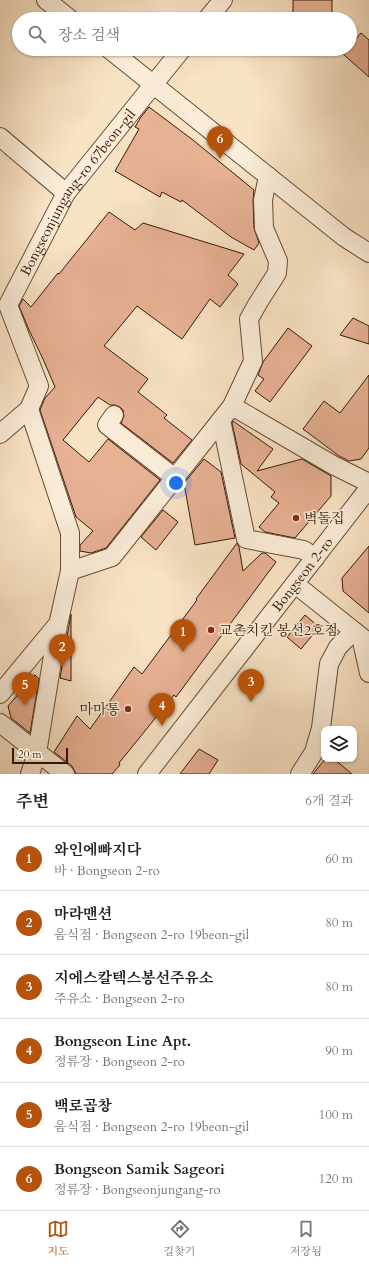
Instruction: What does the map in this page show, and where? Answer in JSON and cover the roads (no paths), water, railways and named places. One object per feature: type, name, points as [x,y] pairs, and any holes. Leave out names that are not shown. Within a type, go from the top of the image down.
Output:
[{"type":"street","points":[[46,0],[61,12]]},
{"type":"street","points":[[213,12],[223,0]]},
{"type":"street","points":[[118,56],[344,237],[369,253]]},
{"type":"street","name":"Bongseonjungang-ro 67beon-gil","points":[[29,410],[39,386],[4,301],[66,193],[176,56]]},
{"type":"street","points":[[0,137],[66,193]]},
{"type":"street","points":[[70,571],[112,557],[227,413],[253,361],[249,319],[277,273],[278,261],[264,228],[263,200],[268,176]]},
{"type":"street","points":[[0,434],[29,410],[70,533],[70,571],[58,625],[37,753],[30,774]]},
{"type":"street","points":[[227,413],[369,483]]},
{"type":"street","points":[[227,413],[246,539],[304,550],[315,558]]},
{"type":"street","points":[[114,415],[107,425],[175,478]]},
{"type":"street","name":"Bongseon 2-ro","points":[[147,774],[369,488]]},
{"type":"street","points":[[295,584],[361,637],[369,673]]},
{"type":"street","points":[[0,694],[58,625]]},
{"type":"street","points":[[300,774],[314,752],[321,728],[329,664],[338,647],[361,637]]},
{"type":"street","points":[[0,723],[65,774]]},
{"type":"place","name":"Bongseon Samik Sageori","points":[[220,159]]},
{"type":"place","name":"벽돌집","points":[[296,518]]},
{"type":"place","name":"교촌치킨 봉선2호점","points":[[211,630]]},
{"type":"place","name":"와인에빠지다","points":[[183,652]]},
{"type":"place","name":"마라맨션","points":[[62,667]]},
{"type":"place","name":"지에스칼텍스봉선주유소","points":[[251,702]]},
{"type":"place","name":"백로곱창","points":[[25,705]]},
{"type":"place","name":"마마통","points":[[128,709]]},
{"type":"place","name":"Bongseon Line Apt.","points":[[162,726]]}]
